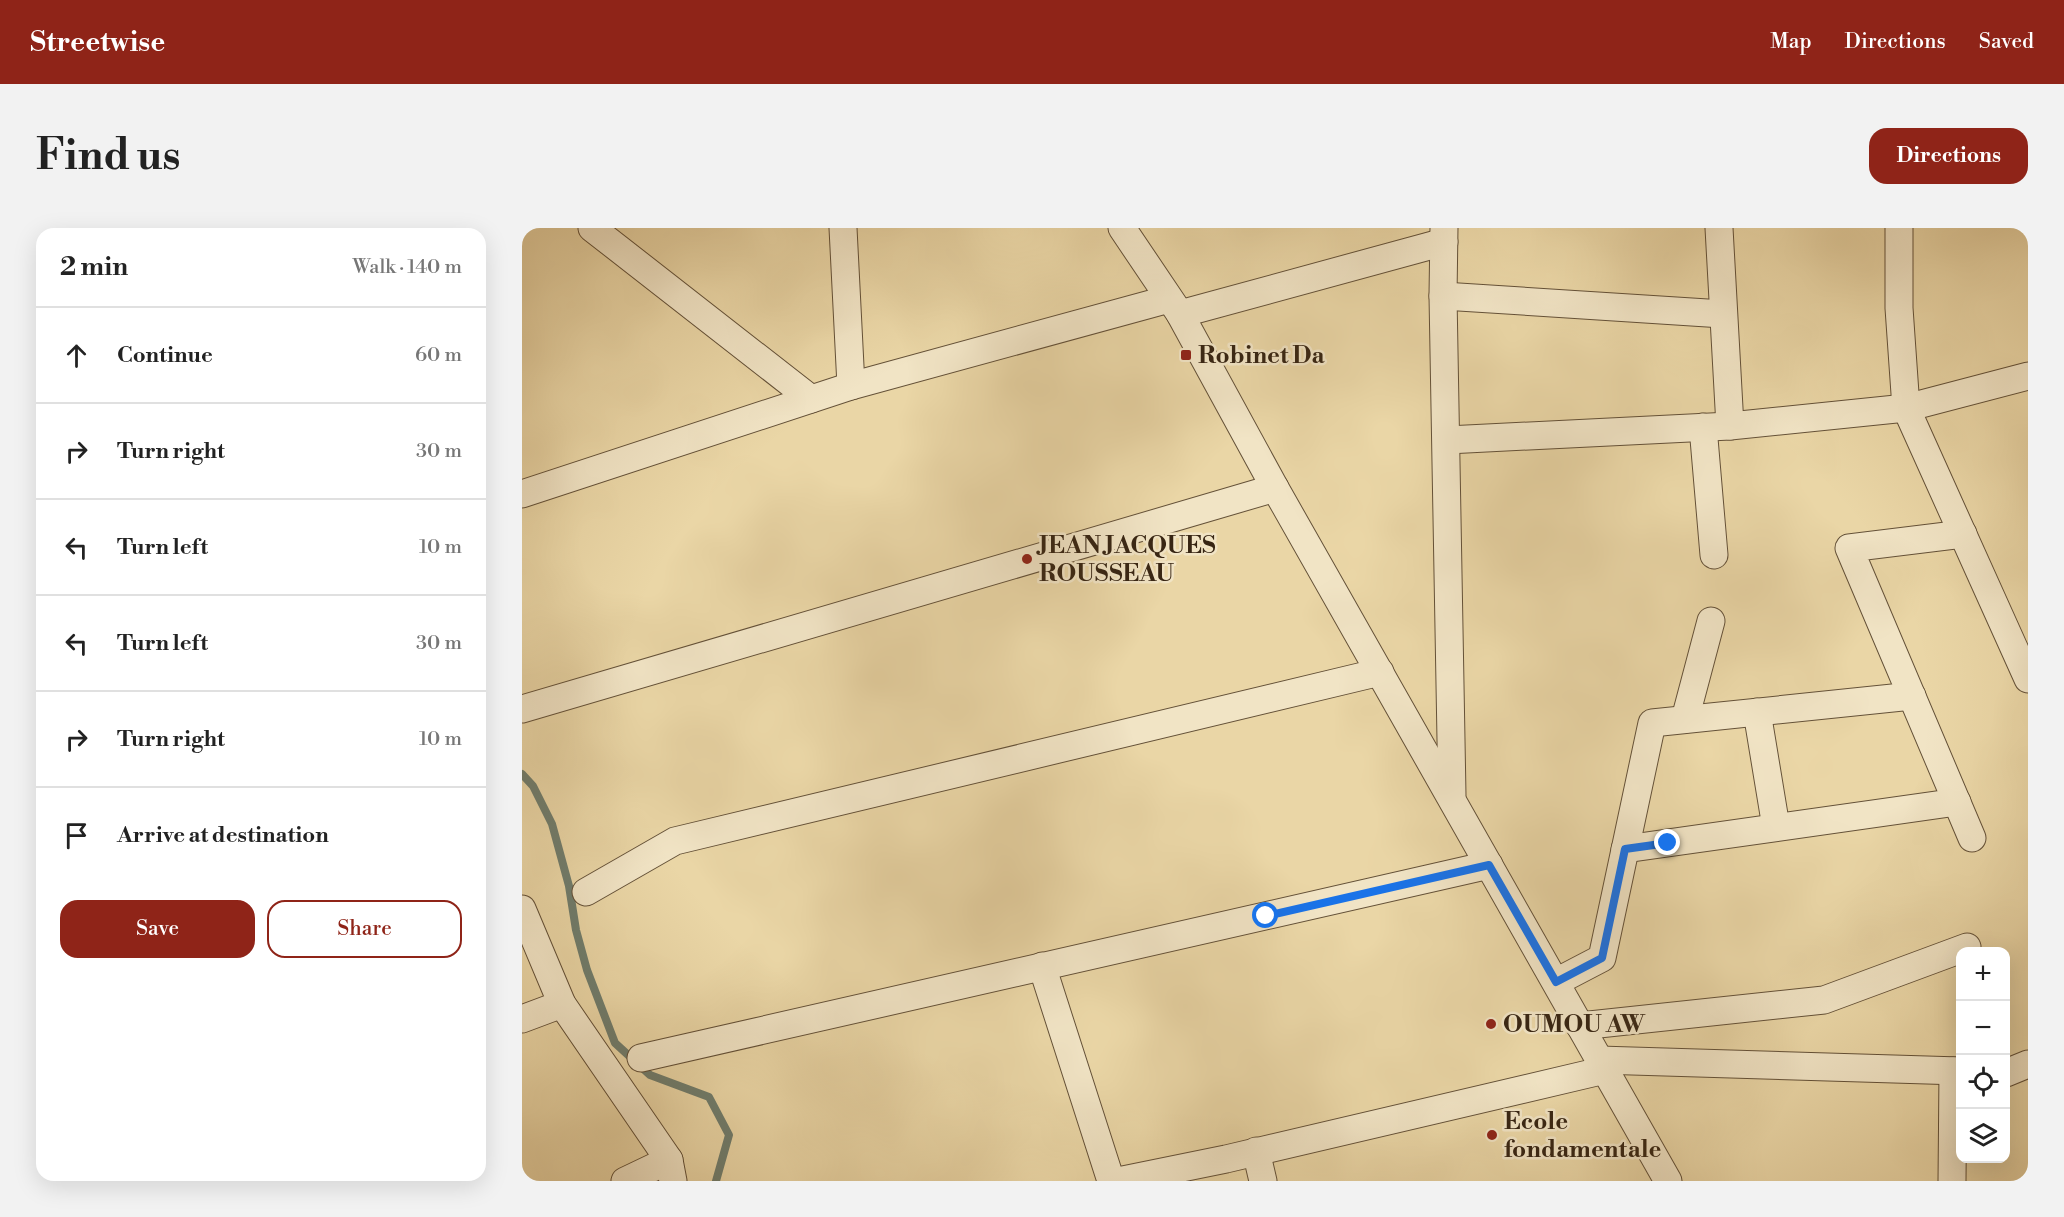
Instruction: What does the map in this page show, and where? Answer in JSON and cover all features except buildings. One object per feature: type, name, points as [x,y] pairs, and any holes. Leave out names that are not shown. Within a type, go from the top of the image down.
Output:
[{"type":"street","points":[[592,228],[811,399]]},
{"type":"street","points":[[843,228],[851,386]]},
{"type":"street","points":[[1122,228],[1175,307],[1275,488],[1668,1181]]},
{"type":"street","points":[[1714,555],[1716,427],[1723,314],[1719,228]]},
{"type":"street","points":[[1899,228],[1899,308],[1906,408],[2028,679]]},
{"type":"street","points":[[522,494],[851,386],[1175,307],[1444,235],[1443,297],[1452,800]]},
{"type":"street","points":[[1443,297],[1723,314]]},
{"type":"street","points":[[1447,440],[1716,427],[1906,408],[2028,376]]},
{"type":"street","points":[[522,709],[1275,488]]},
{"type":"street","points":[[1963,534],[1849,548],[1972,838]]},
{"type":"street","points":[[1685,719],[1711,621]]},
{"type":"street","points":[[586,892],[675,841],[1380,672]]},
{"type":"street","points":[[1556,982],[1602,958],[1652,723],[1912,696]]},
{"type":"street","points":[[1757,712],[1776,827]]},
{"type":"street","points":[[1625,849],[1957,802]]},
{"type":"street","points":[[641,1058],[1489,865]]},
{"type":"street","points":[[522,909],[562,1004],[671,1170],[625,1181]]},
{"type":"street","points":[[1580,1026],[1824,1000],[1956,951]]},
{"type":"street","points":[[1042,966],[1111,1181]]},
{"type":"street","points":[[522,1019],[562,1004]]},
{"type":"street","points":[[2010,1071],[2028,1064]]},
{"type":"street","points":[[1118,1181],[1257,1152],[1602,1065],[1956,1071]]},
{"type":"street","points":[[2010,1073],[2028,1073]]},
{"type":"street","points":[[1952,1181],[1956,1093]]},
{"type":"street","points":[[1257,1152],[1263,1181]]},
{"type":"waterway","points":[[522,774],[533,786],[552,824],[569,886],[576,930],[587,970],[615,1043],[650,1075],[709,1097],[729,1135],[716,1181]]},
{"type":"place","name":"Robinet Da","points":[[1186,355]]},
{"type":"place","name":"JEAN JACQUES ROUSSEAU","points":[[1027,559]]},
{"type":"place","name":"OUMOU AW","points":[[1491,1024]]},
{"type":"place","name":"Ecole fondamentale","points":[[1492,1135]]},
{"type":"route","points":[[1266,916],[1489,865],[1556,982],[1602,958],[1625,849],[1668,843]]}]
